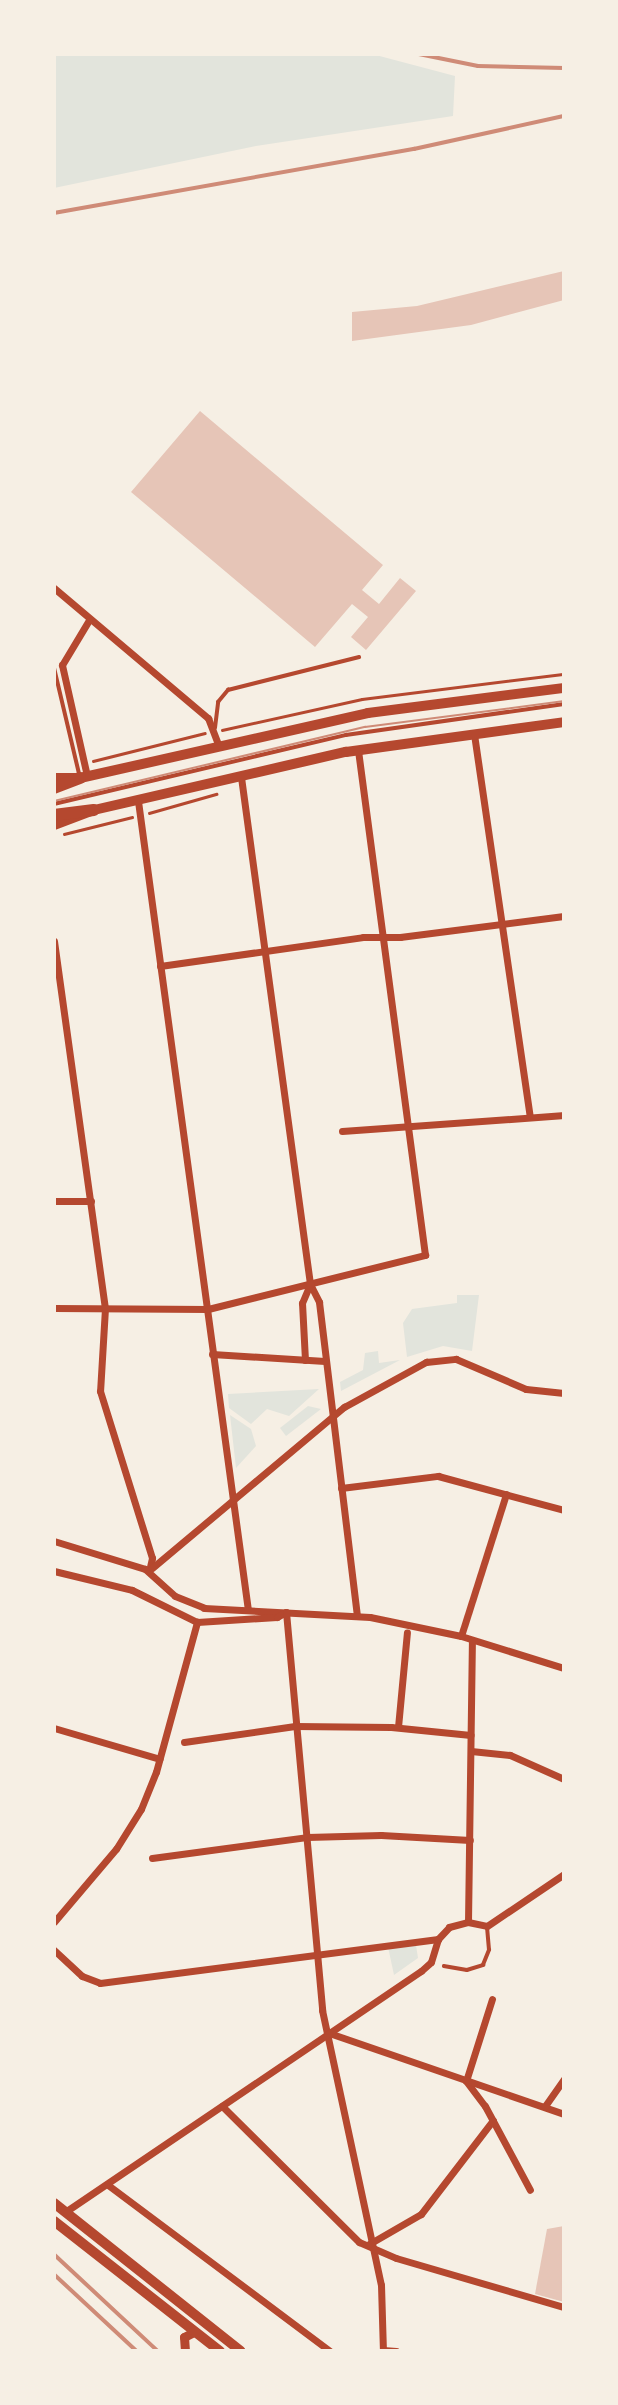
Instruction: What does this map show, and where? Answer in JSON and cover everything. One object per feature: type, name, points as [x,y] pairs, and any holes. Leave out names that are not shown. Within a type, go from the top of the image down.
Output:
[{"type":"highway","points":[[54,788],[84,777]]},
{"type":"highway","points":[[54,815],[94,810]]},
{"type":"main road","points":[[54,778],[84,777],[368,713],[564,688]]},
{"type":"main road","points":[[54,825],[94,810],[358,750],[564,722]]},
{"type":"main road","points":[[54,2203],[241,2351]]},
{"type":"main road","points":[[54,2221],[220,2351]]},
{"type":"street","points":[[54,588],[215,727],[219,747]]},
{"type":"street","points":[[84,777],[62,665],[89,620]]},
{"type":"street","points":[[474,734],[530,1117]]},
{"type":"street","points":[[54,1308],[208,1310],[425,1255],[358,750]]},
{"type":"street","points":[[241,778],[310,1284],[319,1302],[357,1615]]},
{"type":"street","points":[[138,801],[248,1611]]},
{"type":"street","points":[[160,966],[384,936],[502,926],[564,916]]},
{"type":"street","points":[[54,940],[105,1308],[100,1391],[152,1558],[149,1571]]},
{"type":"street","points":[[342,1131],[564,1115]]},
{"type":"street","points":[[54,1201],[91,1201]]},
{"type":"street","points":[[305,1360],[302,1303],[310,1284]]},
{"type":"street","points":[[212,1354],[325,1361]]},
{"type":"street","points":[[149,1571],[232,1497],[331,1417],[371,1389],[426,1362],[460,1360],[526,1389],[564,1393]]},
{"type":"street","points":[[341,1488],[438,1475],[564,1510]]},
{"type":"street","points":[[461,1636],[506,1494]]},
{"type":"street","points":[[54,1541],[149,1571],[176,1596],[196,1606],[357,1615],[461,1636],[564,1668]]},
{"type":"street","points":[[54,1571],[132,1590],[197,1622],[277,1617],[286,1612]]},
{"type":"street","points":[[286,1612],[322,2010],[334,2051],[369,2244],[382,2295],[383,2350],[396,2351]]},
{"type":"street","points":[[54,1922],[130,1829],[160,1759],[197,1622]]},
{"type":"street","points":[[398,1727],[407,1632]]},
{"type":"street","points":[[468,1922],[472,1640]]},
{"type":"street","points":[[184,1742],[295,1726],[398,1727],[471,1735]]},
{"type":"street","points":[[54,1728],[160,1759]]},
{"type":"street","points":[[471,1751],[510,1755],[564,1779]]},
{"type":"street","points":[[152,1858],[307,1837],[382,1835],[471,1840]]},
{"type":"street","points":[[65,2212],[431,1962],[439,1939],[449,1927],[468,1922],[487,1926],[564,1874]]},
{"type":"street","points":[[54,1950],[82,1976],[100,1983],[318,1952],[439,1939]]},
{"type":"street","points":[[466,2081],[492,1998]]},
{"type":"street","points":[[329,2034],[564,2114]]},
{"type":"street","points":[[545,2106],[564,2079]]},
{"type":"street","points":[[466,2081],[493,2120],[530,2190]]},
{"type":"street","points":[[222,2106],[349,2235],[396,2258],[564,2306]]},
{"type":"street","points":[[369,2244],[421,2214],[493,2120]]},
{"type":"street","points":[[108,2185],[330,2351]]},
{"type":"street","points":[[185,2351],[185,2335],[194,2332]]},
{"type":"lane","points":[[215,727],[218,702],[228,690],[359,657]]},
{"type":"lane","points":[[54,666],[84,777]]},
{"type":"lane","points":[[54,803],[345,736],[564,704]]},
{"type":"lane","points":[[444,1966],[467,1970],[483,1965],[489,1951],[487,1926]]},
{"type":"path","points":[[94,760],[201,734]]},
{"type":"path","points":[[153,811],[229,791]]},
{"type":"path","points":[[54,836],[132,817]]},
{"type":"shaded area","points":[[54,54],[372,54],[455,76],[453,116],[256,146],[54,188]]},
{"type":"shaded area","points":[[457,1295],[479,1295],[472,1351],[443,1346],[407,1357],[403,1323],[412,1309],[457,1303]]},
{"type":"shaded area","points":[[378,1351],[379,1363],[400,1360],[341,1391],[340,1382],[363,1370],[365,1353]]},
{"type":"shaded area","points":[[319,1389],[289,1416],[267,1409],[251,1424],[229,1408],[228,1394]]},
{"type":"shaded area","points":[[308,1406],[321,1409],[286,1436],[280,1428]]},
{"type":"shaded area","points":[[230,1415],[251,1429],[256,1446],[236,1468]]},
{"type":"shaded area","points":[[416,1945],[418,1958],[394,1975],[388,1947]]},
{"type":"building","points":[[564,271],[564,300],[471,325],[352,341],[352,312],[417,306]]},
{"type":"building","points":[[200,411],[383,565],[362,590],[379,604],[400,578],[416,591],[366,650],[351,637],[368,617],[352,604],[315,647],[131,492]]},
{"type":"building","points":[[564,2226],[564,2302],[535,2294],[547,2229]]},
{"type":"tram line","points":[[54,801],[365,727],[564,701]]},
{"type":"railway","points":[[419,54],[478,66],[564,68]]},
{"type":"railway","points":[[54,213],[414,149],[564,116]]},
{"type":"railway","points":[[54,2254],[158,2351]]},
{"type":"railway","points":[[54,2274],[137,2351]]}]
